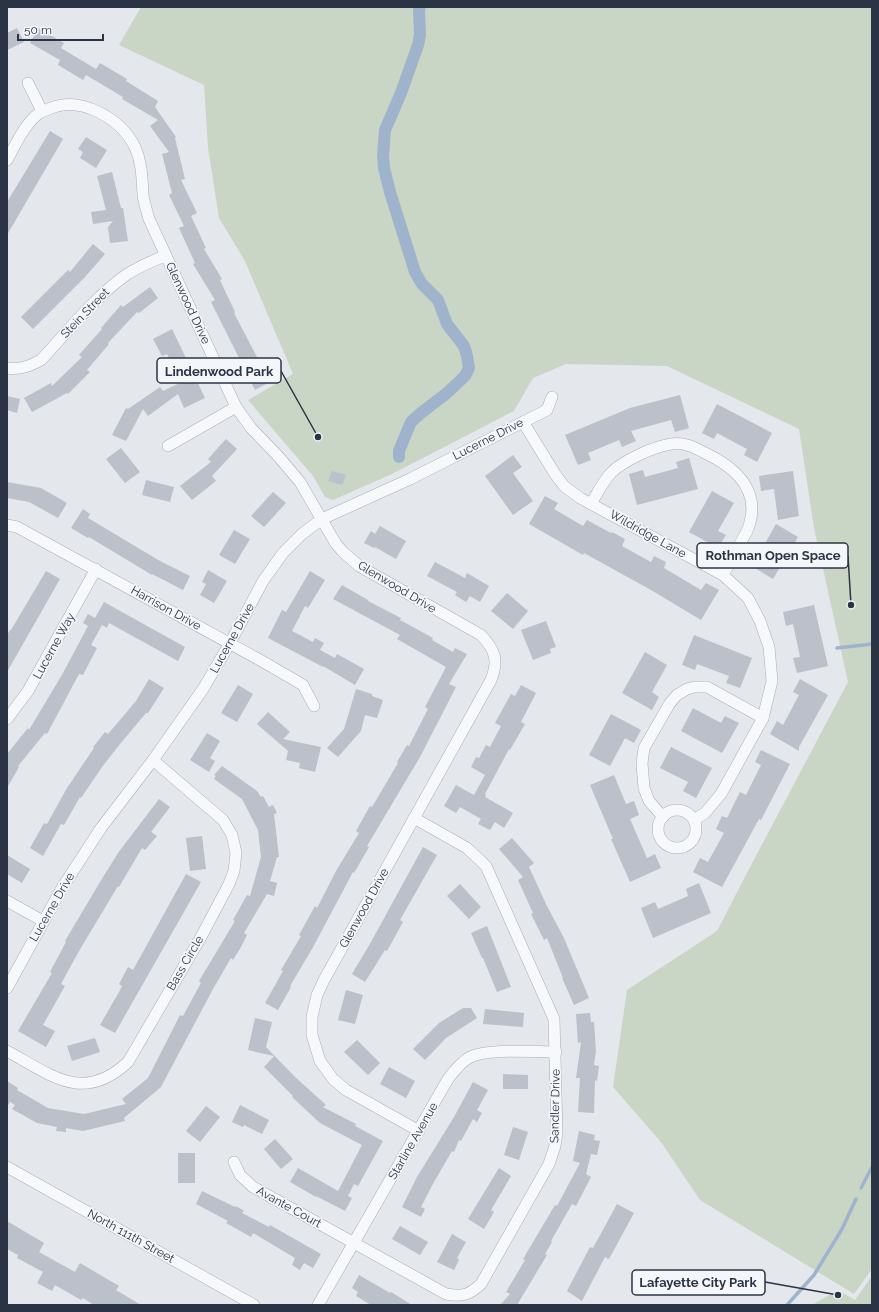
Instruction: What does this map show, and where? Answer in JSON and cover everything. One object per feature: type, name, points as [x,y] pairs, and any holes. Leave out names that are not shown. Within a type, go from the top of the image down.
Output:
[{"type":"street","points":[[28,83],[42,111]]},
{"type":"street","name":"Glenwood Drive","points":[[7,160],[27,125],[42,111],[57,106],[71,105],[92,109],[106,116],[122,129],[134,147],[141,167],[143,197],[149,219],[236,407],[251,428],[300,482],[336,544],[343,552],[359,566],[481,636],[490,645],[495,657],[495,671],[491,680],[317,996],[312,1017],[312,1035],[320,1061],[333,1079],[346,1090],[419,1131]]},
{"type":"street","name":"Stein Street","points":[[7,368],[13,369],[28,367],[40,360],[105,291],[127,274],[165,256]]},
{"type":"street","name":"Lucerne Drive","points":[[7,988],[62,888],[101,828],[153,760],[203,689],[230,643],[263,581],[283,553],[302,534],[322,519],[410,479],[547,410],[552,397]]},
{"type":"street","points":[[168,446],[236,407]]},
{"type":"street","name":"Wildridge Lane","points":[[523,422],[543,457],[564,486],[580,498],[723,575],[748,598],[760,621],[769,647],[772,681],[763,718],[722,794],[705,814],[694,820]]},
{"type":"street","points":[[591,504],[614,470],[632,458],[670,444],[686,445],[721,461],[730,467],[747,487],[753,505],[751,523],[723,575]]},
{"type":"street","name":"Harrison Drive","points":[[7,525],[17,527],[96,569],[303,685],[314,706]]},
{"type":"street","name":"Lucerne Way","points":[[7,719],[32,685],[96,569]]},
{"type":"street","points":[[662,816],[649,801],[644,788],[642,763],[644,748],[670,703],[677,695],[687,688],[707,687],[763,718]]},
{"type":"street","name":"Bass Circle","points":[[7,1051],[58,1079],[76,1084],[105,1080],[117,1072],[128,1062],[201,936],[229,884],[234,871],[236,853],[232,835],[223,820],[153,760]]},
{"type":"street","points":[[679,810],[688,813],[694,820],[696,828],[694,838],[688,844],[680,848],[671,847],[663,842],[659,834],[658,825],[662,816],[670,811],[679,810]]},
{"type":"street","name":"Sandler Drive","points":[[354,1243],[446,1294],[459,1296],[472,1293],[481,1284],[549,1164],[555,1146],[557,1123],[554,1019],[486,866],[467,848],[414,818]]},
{"type":"street","points":[[7,901],[43,921]]},
{"type":"street","name":"Starline Avenue","points":[[318,1305],[448,1079],[456,1068],[469,1058],[486,1052],[556,1052]]},
{"type":"street","name":"Avante Court","points":[[234,1162],[240,1175],[253,1187],[354,1243]]},
{"type":"street","name":"North 111th Street","points":[[7,1167],[254,1305]]},
{"type":"green space","points":[[141,7],[872,7],[872,1269],[854,1294],[700,1200],[661,1142],[613,1087],[627,990],[717,931],[848,682],[814,528],[799,429],[667,366],[566,364],[533,378],[514,411],[392,474],[333,500],[325,497],[313,476],[248,400],[293,374],[245,261],[219,218],[208,148],[204,85],[119,45]]},
{"type":"green space","points":[[872,1276],[872,1305],[812,1305],[838,1290],[855,1300]]},
{"type":"building","points":[[17,28],[24,42],[7,50],[7,33]]},
{"type":"building","points":[[38,28],[64,43],[61,48],[96,69],[100,63],[127,79],[126,81],[158,101],[155,107],[176,137],[185,179],[181,180],[197,213],[191,216],[206,248],[204,249],[222,279],[220,280],[235,312],[234,313],[270,382],[255,390],[211,302],[215,300],[193,264],[195,263],[179,228],[184,226],[169,195],[172,193],[162,154],[169,152],[150,126],[158,120],[122,99],[123,97],[86,75],[83,80],[58,65],[60,60],[30,43]]},
{"type":"building","points":[[50,131],[63,139],[7,235],[7,202]]},
{"type":"building","points":[[86,137],[107,150],[96,168],[80,158],[83,152],[78,149]]},
{"type":"building","points":[[112,172],[121,208],[123,208],[128,241],[110,243],[108,227],[113,221],[93,224],[91,212],[106,210],[97,176]]},
{"type":"building","points":[[93,244],[105,254],[85,277],[33,329],[21,317],[68,270],[70,272]]},
{"type":"building","points":[[150,287],[158,298],[139,313],[137,312],[108,343],[109,344],[87,370],[90,372],[68,394],[67,393],[32,412],[24,398],[51,383],[52,386],[82,357],[79,355],[121,305],[123,307]]},
{"type":"building","points":[[172,329],[205,398],[184,408],[178,394],[148,416],[143,409],[126,441],[112,435],[126,408],[128,409],[160,387],[163,391],[180,383],[167,354],[162,356],[153,339]]},
{"type":"building","points":[[680,395],[689,428],[675,432],[671,420],[631,431],[636,441],[622,447],[619,440],[588,453],[591,460],[578,465],[565,435],[630,408]]},
{"type":"building","points":[[7,396],[20,399],[17,413],[7,410]]},
{"type":"building","points":[[717,404],[772,433],[757,462],[744,455],[747,449],[717,433],[714,439],[702,433]]},
{"type":"building","points":[[226,439],[237,449],[212,476],[216,481],[192,500],[180,486],[211,462],[208,459]]},
{"type":"building","points":[[121,448],[140,472],[125,483],[106,459]]},
{"type":"building","points":[[513,455],[522,467],[513,473],[533,501],[513,515],[485,476]]},
{"type":"building","points":[[689,458],[698,489],[637,505],[629,474],[643,470],[645,477],[678,468],[676,462]]},
{"type":"building","points":[[332,471],[346,475],[342,485],[328,481]]},
{"type":"building","points":[[793,471],[799,516],[778,520],[774,489],[761,491],[759,476]]},
{"type":"building","points":[[146,480],[174,487],[170,502],[142,495]]},
{"type":"building","points":[[7,482],[41,488],[67,503],[58,518],[29,502],[7,498]]},
{"type":"building","points":[[712,491],[734,503],[718,531],[726,535],[718,548],[689,532]]},
{"type":"building","points":[[273,492],[286,503],[264,527],[251,516]]},
{"type":"building","points":[[545,496],[558,503],[554,509],[583,526],[587,520],[625,539],[622,546],[651,562],[654,556],[666,562],[664,568],[701,590],[706,583],[719,590],[701,620],[651,590],[584,553],[583,555],[529,524]]},
{"type":"building","points":[[83,509],[90,514],[88,518],[160,561],[190,576],[183,590],[152,575],[89,537],[88,538],[71,528]]},
{"type":"building","points":[[776,524],[798,537],[773,579],[743,561],[750,548],[759,554]]},
{"type":"building","points":[[380,526],[406,541],[396,559],[375,547],[374,548],[364,543],[371,531],[375,534]]},
{"type":"building","points":[[234,530],[250,539],[235,564],[219,555]]},
{"type":"building","points":[[435,562],[465,578],[467,573],[489,586],[480,602],[470,596],[466,602],[455,595],[457,592],[427,576]]},
{"type":"building","points":[[208,570],[227,581],[214,603],[200,595],[206,584],[202,582]]},
{"type":"building","points":[[46,571],[60,579],[7,672],[7,635]]},
{"type":"building","points":[[310,571],[325,580],[308,608],[305,606],[292,631],[313,642],[315,638],[324,643],[320,650],[335,658],[337,654],[364,669],[355,685],[323,666],[268,638],[282,610],[286,612]]},
{"type":"building","points":[[342,585],[368,601],[401,618],[400,620],[433,638],[432,640],[453,652],[455,648],[467,654],[449,684],[456,687],[420,757],[367,846],[369,847],[354,873],[353,872],[278,1010],[265,1003],[283,971],[281,970],[301,936],[299,935],[315,906],[317,908],[336,871],[359,833],[356,831],[370,806],[372,807],[407,745],[409,746],[428,709],[425,707],[446,667],[397,639],[400,635],[333,599]]},
{"type":"building","points":[[507,593],[528,611],[513,629],[491,611]]},
{"type":"building","points":[[104,602],[185,647],[178,661],[109,623],[107,628],[102,625],[91,645],[97,648],[83,675],[79,674],[47,734],[45,733],[18,766],[19,767],[7,788],[7,754],[28,728],[29,730],[63,673],[88,626],[83,623],[88,614],[95,618]]},
{"type":"building","points":[[814,605],[828,666],[797,673],[793,658],[800,657],[793,624],[786,626],[783,612]]},
{"type":"building","points":[[546,621],[556,647],[550,649],[551,653],[533,660],[521,630]]},
{"type":"building","points":[[694,635],[752,658],[740,688],[726,683],[729,676],[697,664],[695,670],[682,665]]},
{"type":"building","points":[[645,652],[667,665],[652,692],[659,697],[652,710],[622,693]]},
{"type":"building","points":[[149,679],[164,688],[148,713],[146,713],[102,767],[81,798],[80,797],[64,825],[61,824],[43,856],[30,848],[44,823],[47,824],[67,788],[94,748],[93,747],[105,732],[108,734],[136,701]]},
{"type":"building","points":[[800,679],[828,695],[799,747],[799,751],[770,734],[777,721],[783,725],[799,695],[793,692]]},
{"type":"building","points":[[238,685],[253,694],[237,722],[221,713]]},
{"type":"building","points":[[521,685],[536,693],[521,722],[525,724],[510,750],[509,749],[485,794],[485,797],[513,813],[504,828],[495,822],[490,830],[478,824],[481,819],[460,807],[456,813],[444,806],[456,785],[474,795],[485,775],[471,767],[476,757],[479,758],[486,745],[490,747],[501,726],[495,723],[511,694],[515,696]]},
{"type":"building","points":[[356,689],[372,694],[372,696],[383,700],[377,718],[365,715],[361,731],[338,757],[327,748],[344,729]]},
{"type":"building","points":[[693,708],[721,723],[725,716],[739,723],[722,753],[681,731]]},
{"type":"building","points":[[268,712],[290,732],[283,739],[321,747],[315,772],[299,768],[300,763],[286,760],[288,751],[257,724]]},
{"type":"building","points":[[611,714],[641,730],[634,743],[625,738],[610,766],[589,755]]},
{"type":"building","points":[[207,733],[220,741],[210,758],[215,761],[209,772],[190,760]]},
{"type":"building","points":[[671,747],[712,768],[696,798],[683,791],[688,782],[660,768]]},
{"type":"building","points":[[761,750],[790,764],[761,820],[759,819],[722,887],[693,872],[700,858],[708,862],[724,833],[716,829],[722,816],[727,818],[740,792],[746,795],[761,765],[755,762]]},
{"type":"building","points":[[222,766],[257,791],[261,797],[263,796],[269,807],[273,805],[277,813],[274,814],[279,857],[277,857],[270,881],[277,883],[274,896],[267,894],[244,933],[247,935],[241,947],[233,960],[231,958],[213,989],[161,1087],[124,1118],[125,1121],[83,1131],[66,1128],[66,1132],[56,1131],[57,1127],[37,1123],[12,1109],[15,1105],[10,1102],[7,1107],[7,1081],[18,1088],[17,1090],[48,1108],[84,1114],[126,1104],[122,1099],[148,1078],[180,1015],[183,1016],[201,983],[199,981],[235,921],[233,920],[247,895],[250,896],[261,857],[258,830],[242,799],[214,779],[216,776],[214,775]]},
{"type":"building","points":[[614,775],[626,804],[634,801],[639,815],[630,819],[647,858],[655,854],[661,868],[630,882],[590,785]]},
{"type":"building","points":[[159,799],[170,807],[151,832],[157,836],[145,850],[142,848],[79,951],[61,984],[65,986],[43,1025],[55,1031],[46,1047],[18,1031],[52,973],[50,972],[66,942],[65,941],[100,882],[118,853]]},
{"type":"building","points":[[202,836],[206,869],[190,871],[186,838]]},
{"type":"building","points":[[512,838],[534,863],[529,867],[564,938],[589,998],[574,1005],[547,938],[544,940],[531,914],[533,913],[518,880],[523,877],[499,849]]},
{"type":"building","points":[[423,847],[437,855],[400,920],[403,922],[387,951],[385,950],[365,982],[352,974]]},
{"type":"building","points":[[7,855],[30,869],[22,883],[7,874]]},
{"type":"building","points":[[186,874],[201,882],[115,1033],[100,1025],[122,986],[119,984],[128,967],[133,970]]},
{"type":"building","points":[[699,883],[711,913],[653,938],[641,908],[655,902],[658,909],[688,896],[686,889]]},
{"type":"building","points":[[460,884],[481,907],[469,919],[447,896]]},
{"type":"building","points":[[487,926],[511,987],[497,992],[471,933]]},
{"type":"building","points":[[346,990],[363,995],[355,1024],[338,1020]]},
{"type":"building","points":[[463,1008],[471,1008],[477,1018],[446,1038],[425,1060],[413,1049],[439,1023]]},
{"type":"building","points":[[485,1009],[524,1013],[523,1027],[483,1024]]},
{"type":"building","points":[[590,1013],[591,1022],[594,1022],[596,1051],[594,1065],[599,1066],[597,1081],[595,1080],[594,1113],[578,1112],[580,1078],[576,1078],[581,1042],[578,1043],[576,1014]]},
{"type":"building","points":[[255,1018],[272,1022],[266,1047],[295,1077],[326,1105],[323,1107],[356,1124],[355,1126],[383,1141],[358,1186],[354,1184],[348,1196],[352,1198],[345,1211],[290,1182],[298,1168],[338,1191],[362,1145],[320,1123],[292,1097],[293,1096],[264,1067],[274,1056],[248,1050]]},
{"type":"building","points":[[95,1038],[100,1052],[72,1061],[67,1046]]},
{"type":"building","points":[[357,1040],[380,1063],[368,1075],[344,1052]]},
{"type":"building","points":[[389,1067],[415,1081],[406,1098],[380,1084]]},
{"type":"building","points":[[503,1074],[528,1075],[528,1089],[503,1089]]},
{"type":"building","points":[[473,1082],[488,1090],[477,1110],[482,1113],[477,1122],[473,1119],[461,1141],[459,1140],[454,1152],[452,1151],[421,1207],[425,1209],[421,1217],[402,1207],[417,1177],[454,1117]]},
{"type":"building","points":[[240,1105],[269,1120],[262,1134],[244,1125],[243,1127],[232,1122]]},
{"type":"building","points":[[206,1106],[220,1117],[200,1142],[186,1131]]},
{"type":"building","points":[[513,1127],[528,1132],[519,1160],[504,1155]]},
{"type":"building","points":[[579,1131],[595,1135],[594,1140],[600,1141],[597,1155],[591,1154],[586,1174],[591,1177],[576,1206],[572,1204],[551,1241],[552,1242],[545,1254],[547,1255],[517,1305],[500,1305],[510,1294],[506,1292],[525,1260],[523,1259],[555,1205],[557,1206],[580,1163],[573,1161]]},
{"type":"building","points":[[275,1139],[293,1159],[281,1169],[264,1149]]},
{"type":"building","points":[[178,1153],[195,1153],[195,1183],[178,1183]]},
{"type":"building","points":[[499,1168],[511,1176],[491,1210],[494,1212],[484,1229],[468,1219]]},
{"type":"building","points":[[202,1191],[235,1207],[236,1206],[244,1211],[242,1213],[269,1227],[270,1225],[321,1254],[313,1268],[304,1263],[300,1270],[292,1265],[295,1258],[253,1233],[251,1237],[226,1223],[228,1221],[196,1204]]},
{"type":"building","points":[[617,1204],[634,1213],[609,1259],[605,1257],[582,1301],[567,1291],[590,1247],[593,1248]]},
{"type":"building","points":[[7,1221],[44,1243],[39,1252],[75,1272],[80,1263],[119,1286],[116,1290],[141,1305],[94,1305],[83,1298],[81,1300],[55,1285],[52,1291],[37,1283],[43,1272],[17,1258],[18,1255],[7,1249]]},
{"type":"building","points":[[400,1226],[428,1242],[420,1255],[392,1239]]},
{"type":"building","points":[[452,1234],[466,1242],[457,1258],[459,1260],[454,1270],[437,1262]]},
{"type":"building","points":[[359,1275],[412,1305],[371,1305],[356,1296],[358,1292],[352,1288]]},
{"type":"waterway","points":[[399,457],[399,451],[411,422],[447,393],[465,376],[469,368],[464,346],[447,324],[438,300],[422,284],[415,272],[384,168],[383,156],[385,130],[401,93],[418,45],[420,35],[420,7]]},
{"type":"waterway","points":[[837,648],[872,644]]},
{"type":"waterway","points":[[861,1188],[872,1167]]},
{"type":"waterway","points":[[787,1305],[814,1275],[842,1229],[856,1199]]},
{"type":"place","name":"Lindenwood Park","points":[[318,437]]},
{"type":"place","name":"Rothman Open Space","points":[[851,605]]},
{"type":"place","name":"Lafayette City Park","points":[[838,1295]]}]
